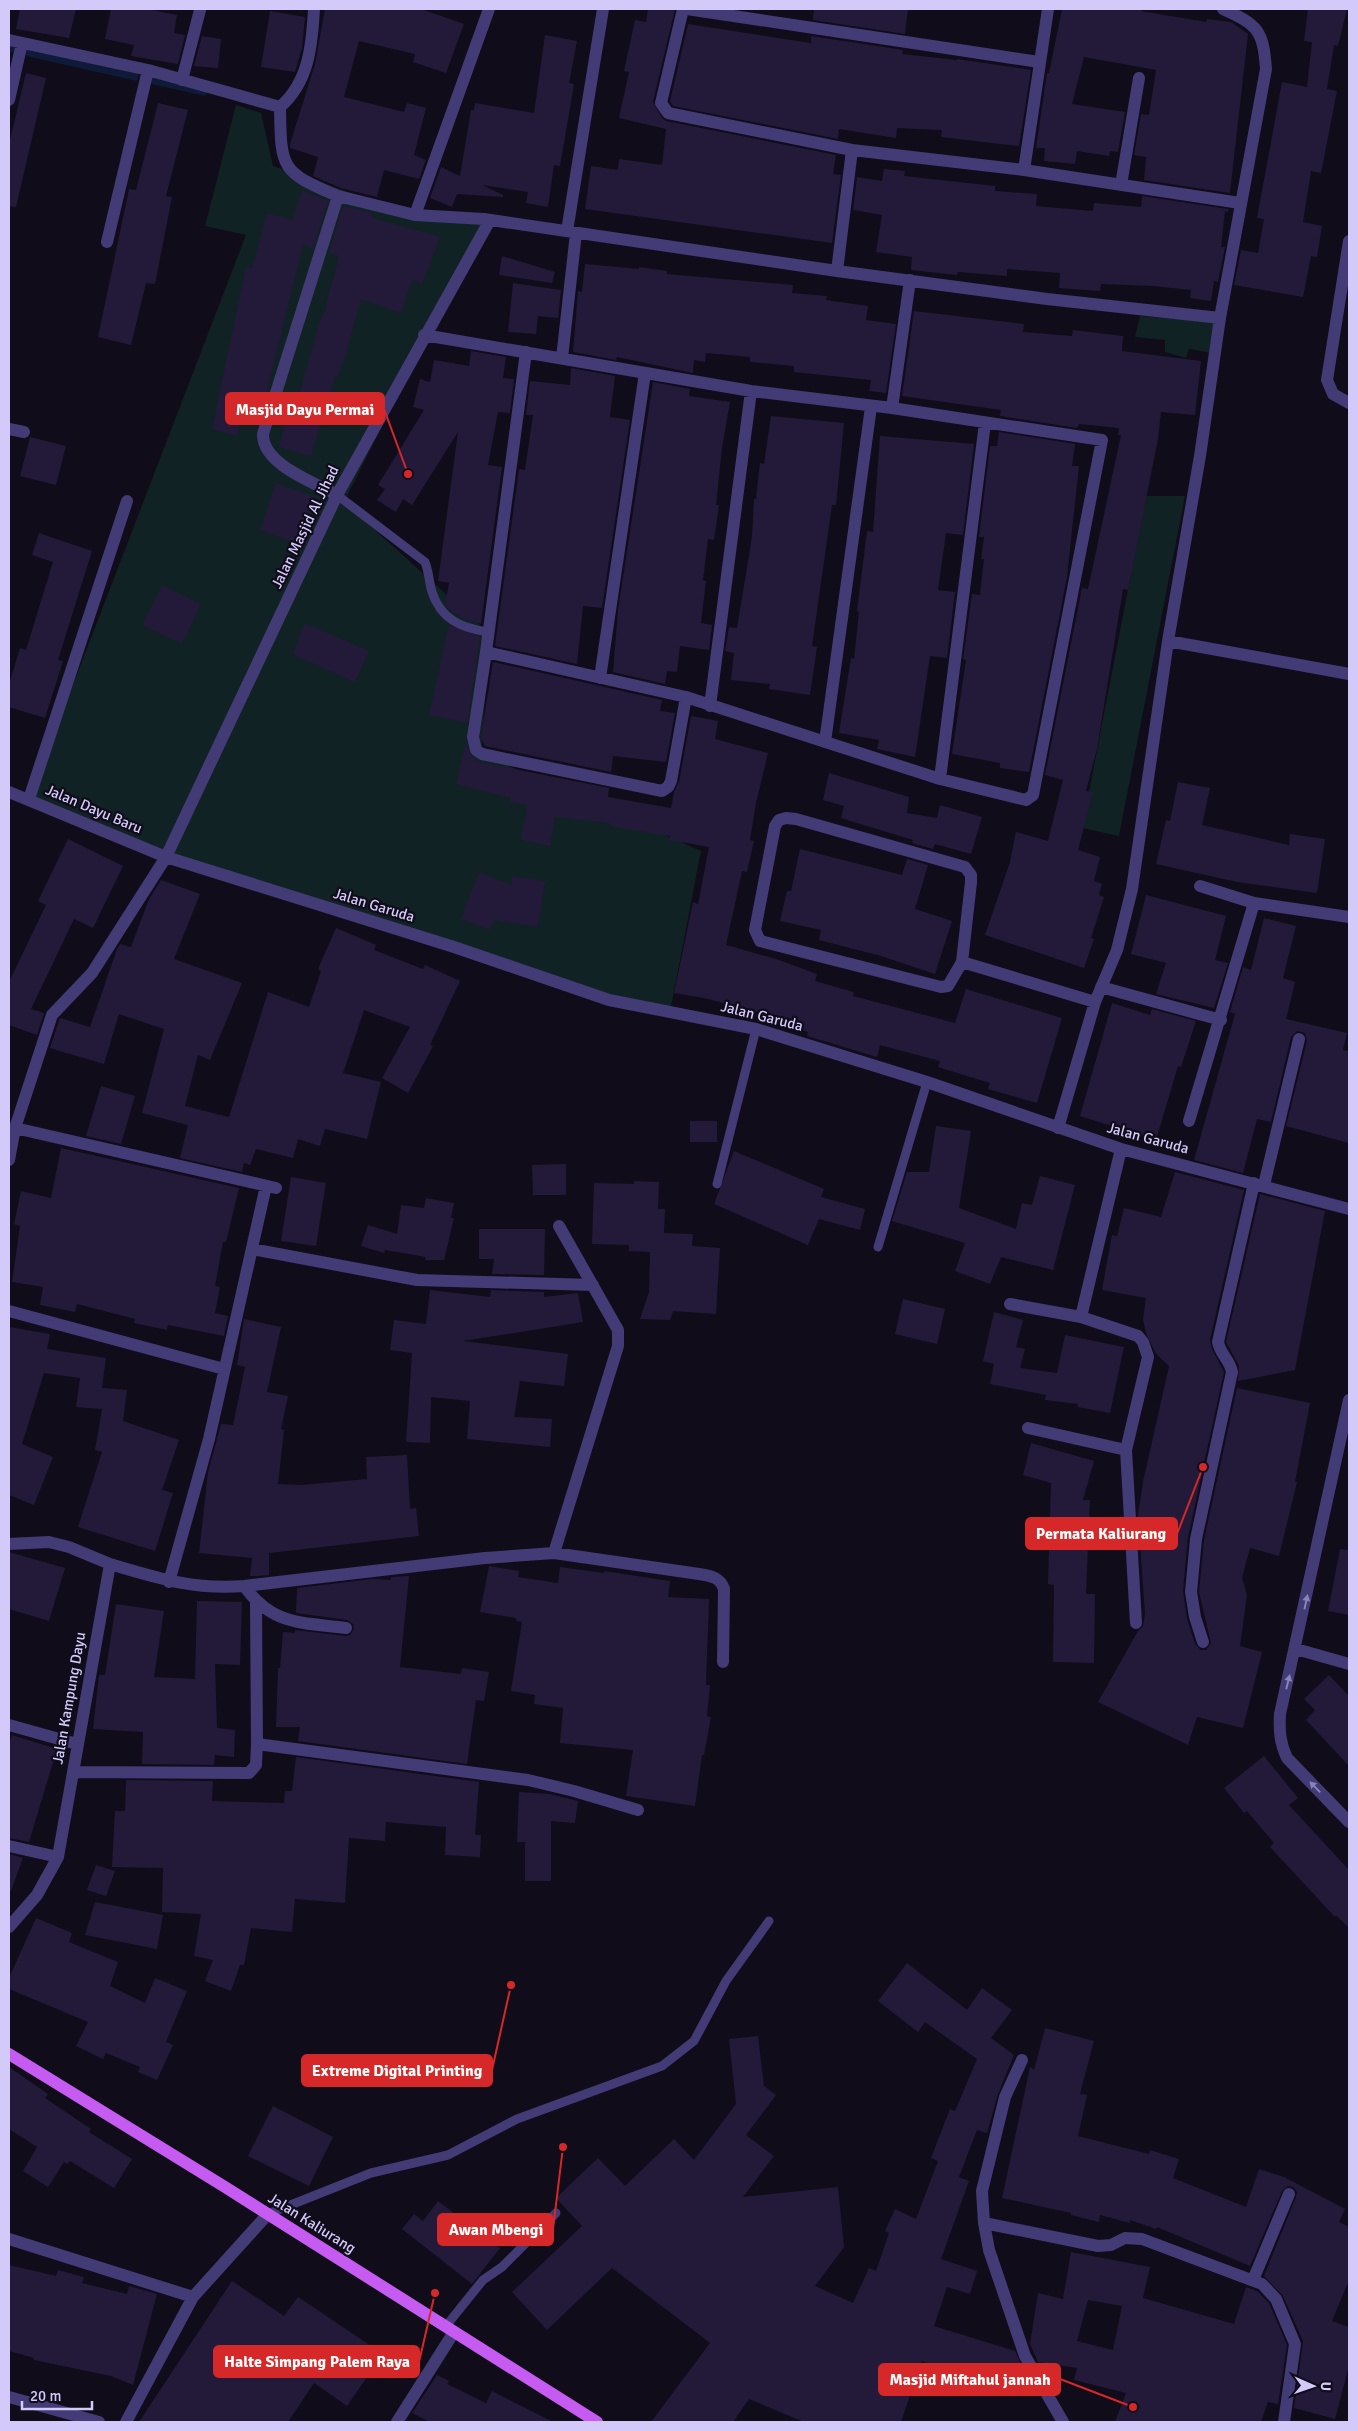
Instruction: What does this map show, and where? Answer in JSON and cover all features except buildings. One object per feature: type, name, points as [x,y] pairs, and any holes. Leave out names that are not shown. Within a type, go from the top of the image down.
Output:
[{"type":"main road","name":"Jalan Kaliurang","points":[[9,2054],[225,2187],[597,2422]]},
{"type":"street","points":[[314,9],[313,38],[303,74],[292,96],[280,107],[282,156],[288,169],[306,183],[338,196],[415,215],[490,220],[837,271],[1047,299],[1220,318]]},
{"type":"street","points":[[415,215],[489,9]]},
{"type":"street","points":[[562,358],[571,232],[603,9]]},
{"type":"street","points":[[682,9],[661,103],[668,113],[852,150],[1024,170],[1240,203]]},
{"type":"street","points":[[687,9],[1039,62]]},
{"type":"street","points":[[1024,170],[1048,9]]},
{"type":"street","points":[[1058,1128],[1095,1002],[1117,950],[1132,890],[1168,641],[1200,456],[1220,318],[1266,69],[1264,46],[1250,22],[1223,9]]},
{"type":"street","points":[[182,80],[200,10]]},
{"type":"street","points":[[9,40],[148,70],[280,107]]},
{"type":"street","points":[[9,100],[22,43]]},
{"type":"street","points":[[107,242],[148,70]]},
{"type":"street","points":[[1121,185],[1139,78]]},
{"type":"street","points":[[837,271],[852,150]]},
{"type":"street","points":[[336,495],[273,460],[262,444],[263,434],[338,196]]},
{"type":"street","name":"Jalan Masjid Al Jihad","points":[[166,857],[336,495],[490,220]]},
{"type":"street","points":[[1349,241],[1327,380],[1333,394],[1349,402]]},
{"type":"street","points":[[892,408],[910,280]]},
{"type":"street","points":[[424,335],[750,391],[892,408],[1102,440],[1034,795],[1026,800],[940,779],[686,697],[486,652]]},
{"type":"street","points":[[526,352],[473,737],[476,750],[482,754],[662,791],[668,787],[671,781],[686,697]]},
{"type":"street","points":[[600,678],[645,373]]},
{"type":"street","points":[[710,706],[750,391]]},
{"type":"street","points":[[824,742],[872,407]]},
{"type":"street","points":[[940,779],[985,423]]},
{"type":"street","points":[[9,429],[24,432]]},
{"type":"street","points":[[29,799],[128,501]]},
{"type":"street","points":[[1168,641],[1349,674]]},
{"type":"street","name":"Jalan Dayu Baru","points":[[9,792],[166,857]]},
{"type":"street","points":[[796,819],[965,867],[971,875],[971,882],[962,962],[950,984],[941,987],[760,941],[754,930],[775,826],[779,820],[796,819]]},
{"type":"street","points":[[9,1160],[15,1128],[52,1015],[92,973],[166,857]]},
{"type":"street","name":"Jalan Garuda","points":[[166,857],[454,947],[609,1000],[756,1029],[927,1082],[1121,1149],[1349,1209]]},
{"type":"street","points":[[1200,886],[1254,903],[1349,917]]},
{"type":"street","points":[[1189,1121],[1221,1020],[1254,903]]},
{"type":"street","points":[[962,962],[1095,1002]]},
{"type":"street","points":[[1102,987],[1221,1020]]},
{"type":"street","points":[[1203,1642],[1190,1592],[1196,1539],[1232,1372],[1230,1364],[1220,1351],[1218,1342],[1299,1039]]},
{"type":"street","points":[[15,1128],[271,1187],[252,1249],[209,1439],[169,1582]]},
{"type":"street","points":[[1081,1317],[1121,1149]]},
{"type":"street","points":[[554,1553],[618,1346],[618,1330],[558,1226]]},
{"type":"street","points":[[252,1249],[417,1280],[593,1285]]},
{"type":"street","points":[[1010,1304],[1081,1317],[1138,1336],[1147,1350],[1148,1357],[1126,1450],[1136,1623]]},
{"type":"street","points":[[9,1311],[224,1369]]},
{"type":"street","points":[[1349,1400],[1296,1650],[1280,1714],[1281,1745],[1287,1758],[1349,1822]]},
{"type":"street","points":[[1028,1428],[1126,1450]]},
{"type":"street","points":[[9,1544],[49,1542],[69,1547],[110,1564],[169,1582],[216,1587],[244,1586],[486,1558],[554,1553],[713,1576],[720,1581],[725,1597],[723,1662]]},
{"type":"street","name":"Jalan Kampung Dayu","points":[[9,1927],[37,1895],[58,1857],[110,1564]]},
{"type":"street","points":[[244,1586],[256,1603],[286,1620],[346,1628]]},
{"type":"street","points":[[73,1772],[249,1773],[256,1765],[257,1744],[256,1603]]},
{"type":"street","points":[[1296,1650],[1349,1664]]},
{"type":"street","points":[[9,1725],[77,1744]]},
{"type":"street","points":[[257,1744],[528,1780],[574,1790],[638,1810]]},
{"type":"street","points":[[9,1846],[58,1857]]},
{"type":"street","points":[[1022,2060],[1006,2097],[982,2191],[984,2224],[989,2250],[1025,2356],[1063,2422]]},
{"type":"street","points":[[1253,2280],[1289,2194]]},
{"type":"street","points":[[126,2422],[193,2297],[268,2214]]},
{"type":"street","points":[[984,2224],[1098,2246],[1111,2245],[1125,2238],[1142,2239],[1262,2284],[1276,2299],[1295,2344],[1284,2422]]},
{"type":"street","points":[[9,2239],[193,2297]]},
{"type":"street","points":[[397,2422],[450,2329]]},
{"type":"street","points":[[9,2397],[99,2422]]},
{"type":"lane","points":[[336,495],[425,562],[432,591],[438,605],[455,624],[488,632]]},
{"type":"lane","points":[[717,1184],[756,1029]]},
{"type":"lane","points":[[878,1247],[927,1082]]},
{"type":"lane","points":[[268,2214],[371,2173],[448,2155],[517,2119],[662,2066],[694,2040],[726,1981],[769,1921]]},
{"type":"lane","points":[[450,2329],[483,2280],[502,2267],[556,2213]]},
{"type":"shaded area","points":[[236,105],[261,113],[273,166],[415,215],[484,222],[344,502],[488,632],[482,754],[701,851],[670,1012],[609,1000],[166,857],[29,799],[246,235],[205,226]]},
{"type":"shaded area","points":[[1140,316],[1217,322],[1211,353],[1189,349],[1186,358],[1165,352],[1165,340],[1135,337]]},
{"type":"shaded area","points":[[1146,496],[1185,496],[1119,836],[1082,828]]},
{"type":"waterway","points":[[29,53],[135,77]]},
{"type":"waterway","points":[[154,81],[204,92]]},
{"type":"place","name":"Masjid Dayu Permai","points":[[408,474]]},
{"type":"place","name":"Permata Kaliurang","points":[[1203,1467]]},
{"type":"place","name":"Extreme Digital Printing","points":[[511,1985]]},
{"type":"place","name":"Awan Mbengi","points":[[563,2147]]},
{"type":"place","name":"Halte Simpang Palem Raya","points":[[435,2293]]},
{"type":"place","name":"Masjid Miftahul jannah","points":[[1133,2407]]}]
